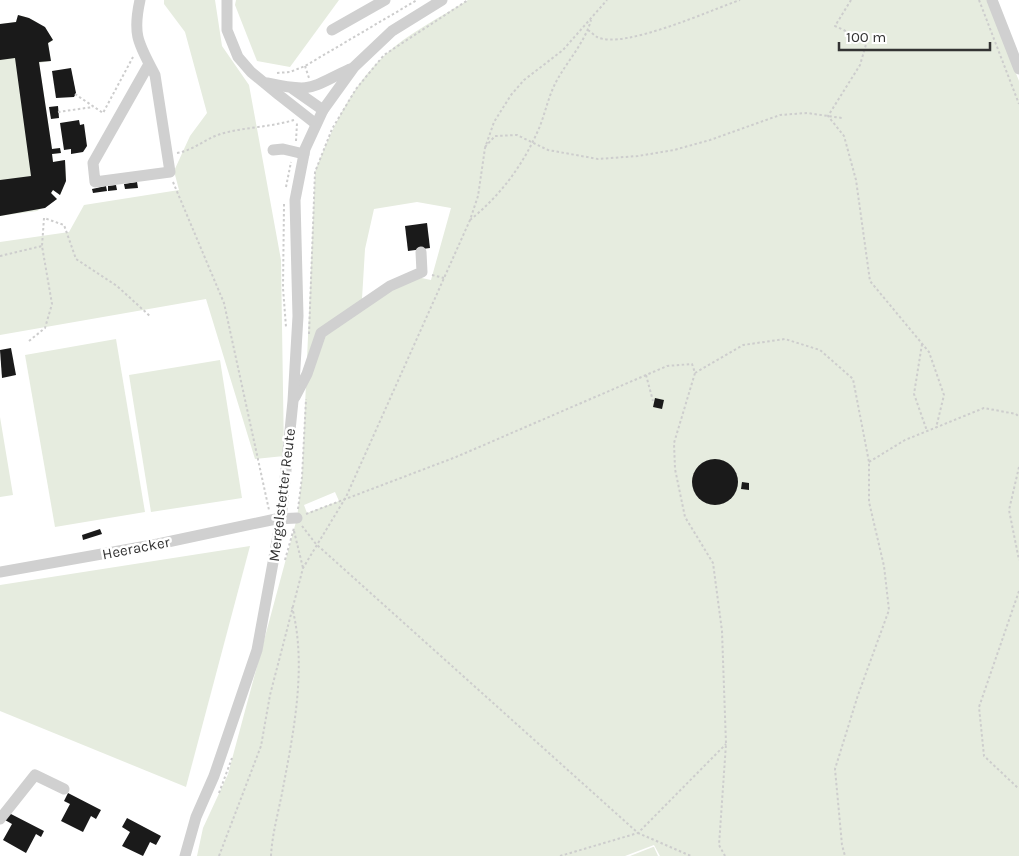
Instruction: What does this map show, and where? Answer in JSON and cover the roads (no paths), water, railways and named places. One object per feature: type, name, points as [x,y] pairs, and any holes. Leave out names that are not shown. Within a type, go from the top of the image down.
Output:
[{"type":"street","points":[[140,0],[136,38],[155,75],[170,172],[95,182],[93,162],[149,64]]},
{"type":"street","points":[[227,0],[226,21],[232,45],[247,67],[293,89],[323,110]]},
{"type":"street","points":[[332,30],[385,0]]},
{"type":"street","points":[[293,89],[316,86],[354,67],[388,34],[442,0]]},
{"type":"street","points":[[992,0],[1019,69]]},
{"type":"street","name":"Mergelstetter Reute","points":[[185,856],[196,817],[214,776],[257,650],[293,401],[298,316],[295,200],[298,153],[323,110],[354,67]]},
{"type":"street","points":[[269,78],[279,95],[316,124]]},
{"type":"street","points":[[273,150],[298,153]]},
{"type":"street","points":[[293,401],[307,374],[321,333],[390,286],[422,272],[420,252]]},
{"type":"street","name":"Heeracker","points":[[0,572],[158,544],[276,519],[297,518]]},
{"type":"street","points":[[0,819],[35,775],[64,789]]}]
